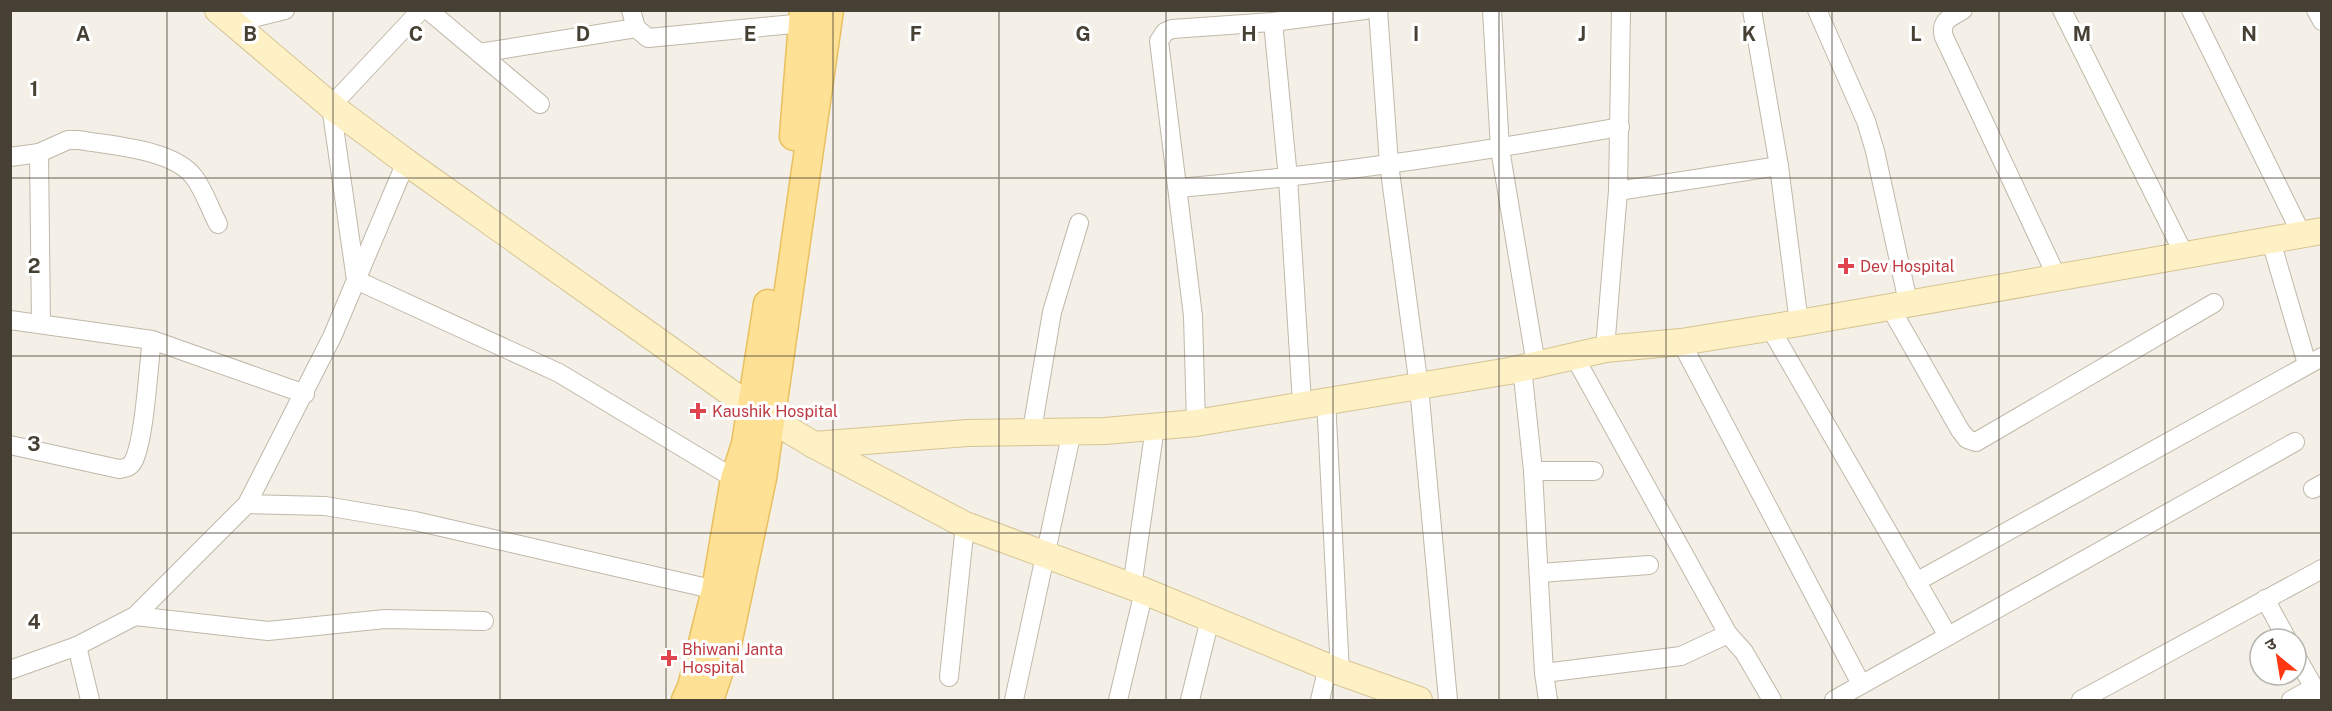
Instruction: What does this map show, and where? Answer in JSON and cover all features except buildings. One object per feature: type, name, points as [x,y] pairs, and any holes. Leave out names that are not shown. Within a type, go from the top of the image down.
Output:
[{"type":"main road","points":[[686,700],[692,687],[716,590],[735,479],[746,444],[762,413],[829,10]]},
{"type":"main road","points":[[709,700],[726,649],[762,478],[762,413],[795,136],[804,17]]},
{"type":"street","points":[[225,17],[285,10]]},
{"type":"street","points":[[331,106],[421,10]]},
{"type":"street","points":[[428,10],[540,104]]},
{"type":"street","points":[[1196,423],[1193,316],[1179,188],[1159,41],[1165,32],[1172,29],[1273,22],[1365,10]]},
{"type":"street","points":[[1378,10],[1389,164],[1419,387],[1448,700]]},
{"type":"street","points":[[1492,10],[1500,149],[1529,366],[1544,673],[1548,700]]},
{"type":"street","points":[[1605,350],[1618,191],[1621,10]]},
{"type":"street","points":[[1752,10],[1779,166],[1799,323]]},
{"type":"street","points":[[1817,10],[1866,121],[1875,151],[1899,305],[1960,430],[1967,439],[1976,442],[2214,303]]},
{"type":"street","points":[[1963,10],[1944,23],[1942,29],[1944,37],[2057,277]]},
{"type":"street","points":[[2062,10],[2184,254]]},
{"type":"street","points":[[814,445],[1032,430],[1072,431],[1196,423],[1314,402],[1419,387],[1605,350],[1681,342],[1769,326],[1799,323],[2312,233],[2191,10]]},
{"type":"street","points":[[2316,10],[2322,21]]},
{"type":"street","points":[[225,17],[331,106],[406,162],[762,413],[814,445],[965,525],[1138,589],[1334,669],[1419,700]]},
{"type":"street","points":[[479,53],[633,19],[648,38],[667,38],[804,17]]},
{"type":"street","points":[[1273,22],[1288,178],[1314,402],[1334,669],[1320,700]]},
{"type":"street","points":[[331,106],[356,280]]},
{"type":"street","points":[[1179,188],[1288,178],[1500,149],[1620,127]]},
{"type":"street","points":[[10,157],[39,153],[68,140],[150,153],[175,162],[194,177],[218,224]]},
{"type":"street","points":[[39,153],[40,324]]},
{"type":"street","points":[[10,670],[77,646],[135,615],[248,504],[305,394],[406,162]]},
{"type":"street","points":[[1618,191],[1779,166]]},
{"type":"street","points":[[1032,430],[1052,312],[1079,223]]},
{"type":"street","points":[[1916,582],[2314,360],[2271,241]]},
{"type":"street","points":[[356,280],[559,373],[735,479]]},
{"type":"street","points":[[10,320],[152,340],[305,394]]},
{"type":"street","points":[[1769,326],[1948,636]]},
{"type":"street","points":[[10,445],[119,469],[129,467],[134,460],[140,435],[152,340]]},
{"type":"street","points":[[1681,342],[1861,684]]},
{"type":"street","points":[[1574,356],[1728,634],[1744,652],[1772,700]]},
{"type":"street","points":[[1118,700],[1138,589],[1155,427]]},
{"type":"street","points":[[1014,700],[1072,431]]},
{"type":"street","points":[[1834,700],[2295,442]]},
{"type":"street","points":[[1533,471],[1594,471]]},
{"type":"street","points":[[248,504],[325,506],[415,521],[716,590]]},
{"type":"street","points":[[949,676],[965,525]]},
{"type":"street","points":[[1540,573],[1649,565]]},
{"type":"street","points":[[2080,700],[2322,569]]},
{"type":"street","points":[[2265,599],[2280,627]]},
{"type":"street","points":[[135,615],[268,631],[385,619],[484,621]]},
{"type":"street","points":[[1190,700],[1210,619]]},
{"type":"street","points":[[1544,673],[1675,658],[1728,634]]},
{"type":"street","points":[[77,646],[90,700]]},
{"type":"street","points":[[2291,700],[2317,694],[2308,678]]},
{"type":"place","name":"Dev Hospital","points":[[1846,266]]},
{"type":"place","name":"Kaushik Hospital","points":[[698,411]]},
{"type":"place","name":"Bhiwani Janta Hospital","points":[[669,658]]}]
